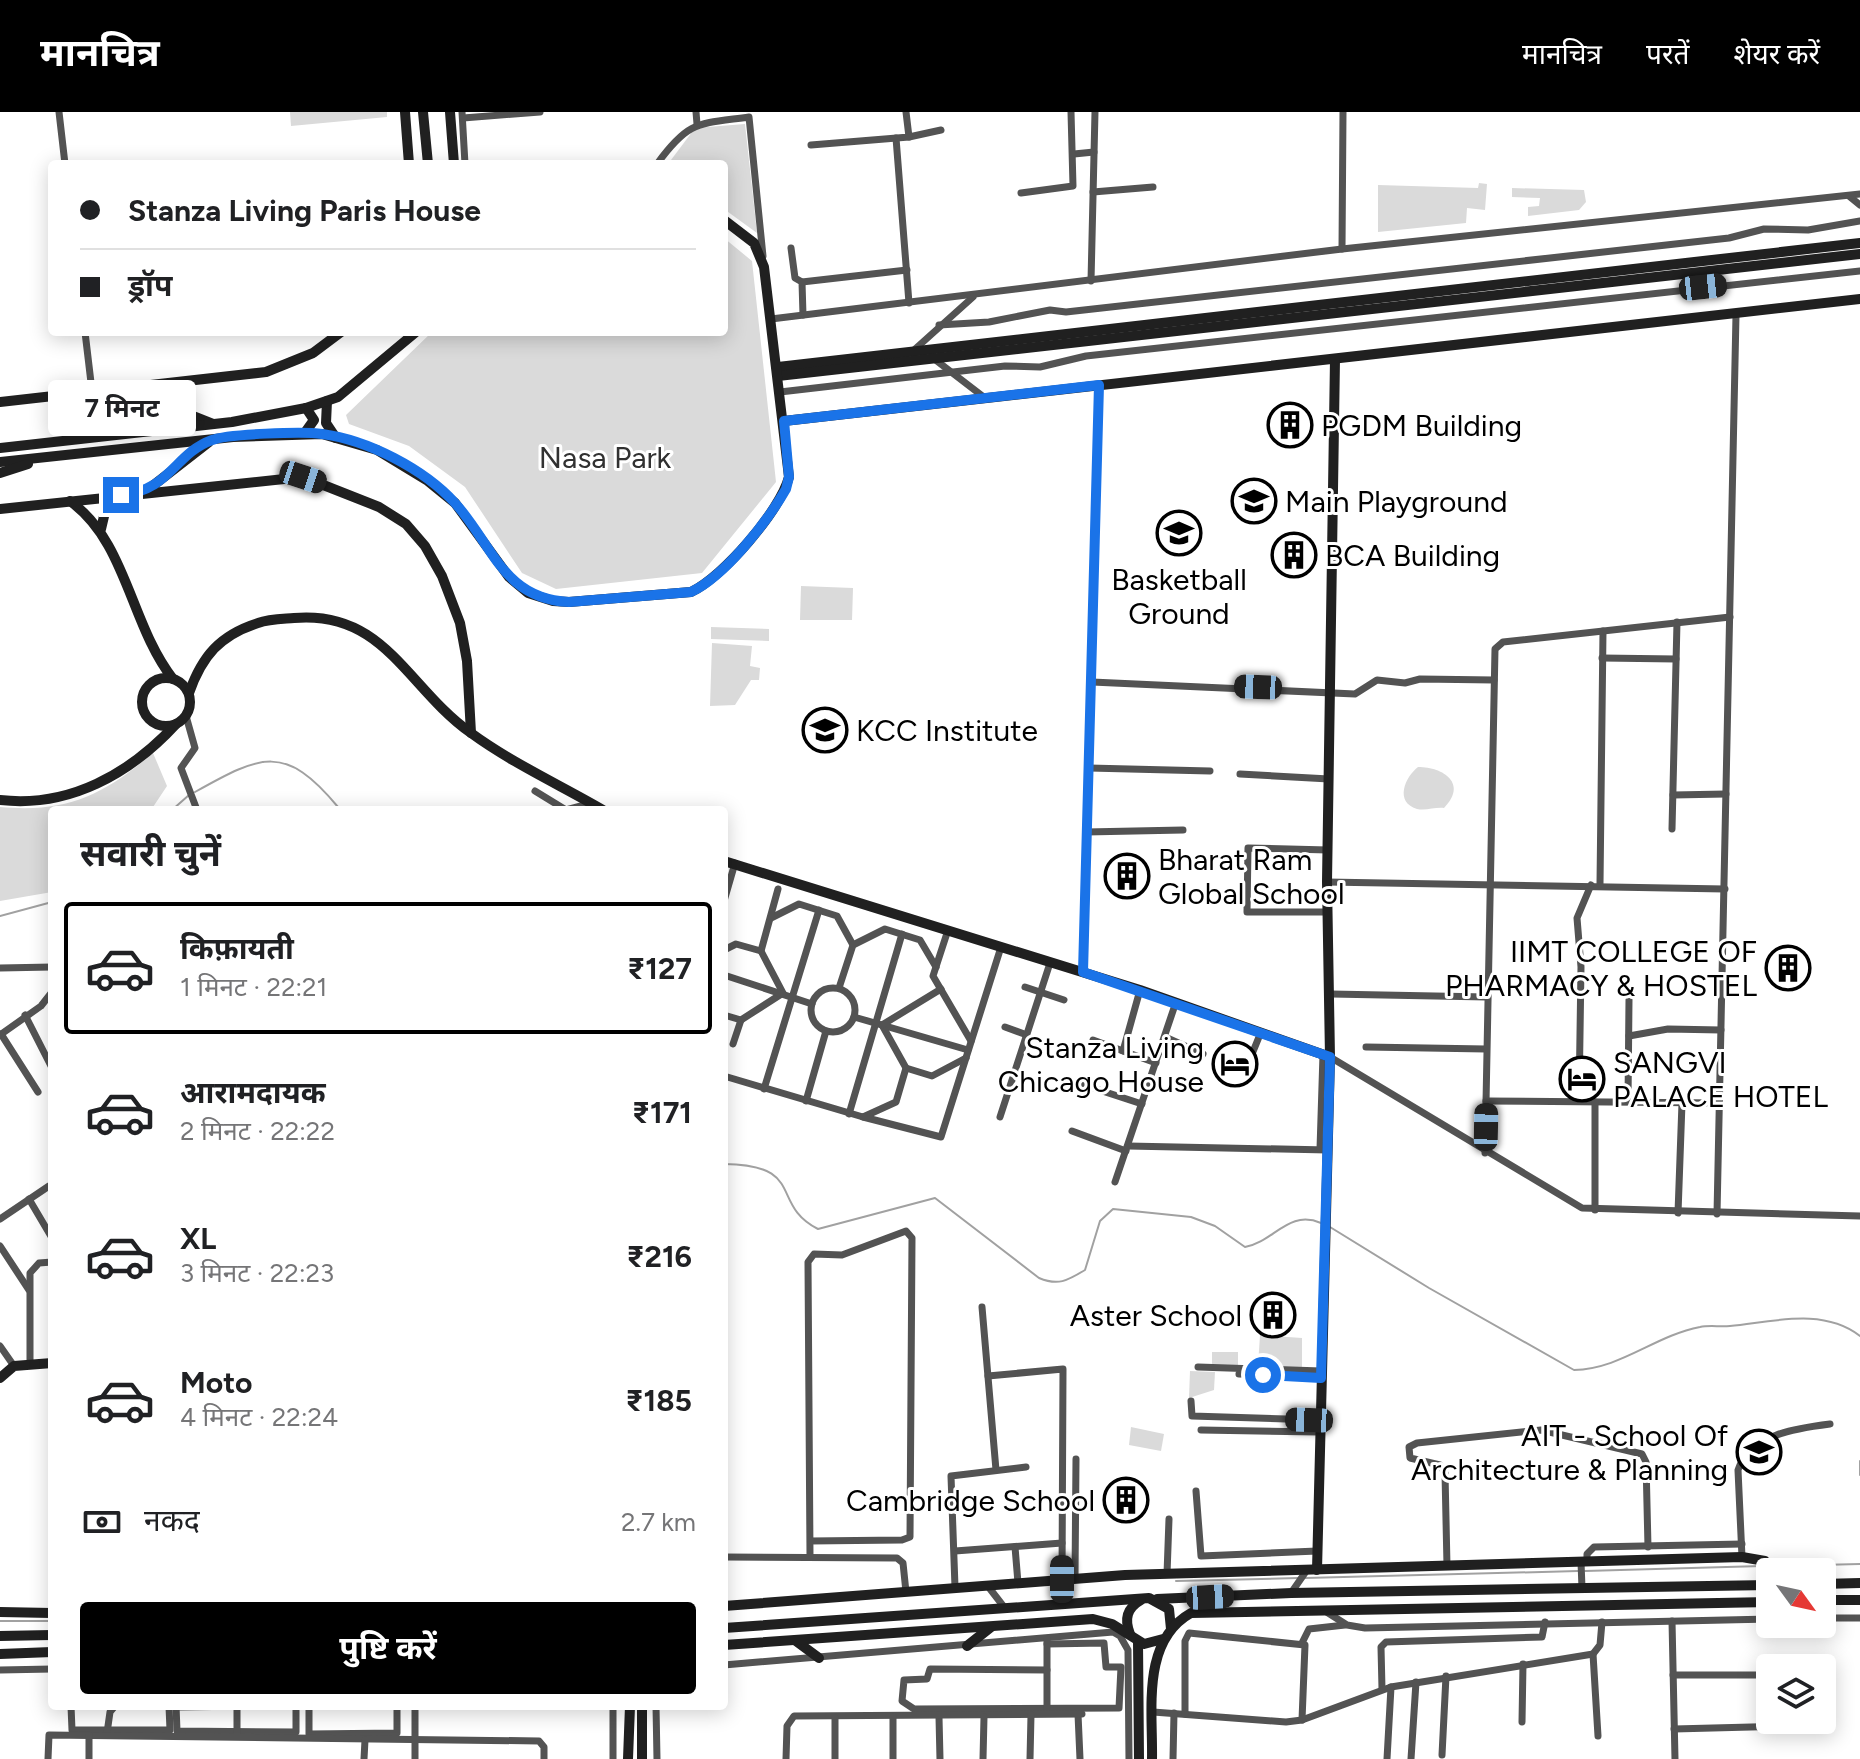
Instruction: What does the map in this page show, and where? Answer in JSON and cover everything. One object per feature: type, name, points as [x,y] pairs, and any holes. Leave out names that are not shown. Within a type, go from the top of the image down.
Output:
[{"type":"street","points":[[59,112],[65,160]]},
{"type":"street","points":[[405,112],[409,160]]},
{"type":"street","points":[[423,112],[428,160]]},
{"type":"street","points":[[450,112],[454,160]]},
{"type":"street","points":[[465,160],[462,115],[540,112]]},
{"type":"street","points":[[696,112],[697,124]]},
{"type":"street","points":[[906,112],[909,137]]},
{"type":"street","points":[[1021,193],[1073,186],[1071,112]]},
{"type":"street","points":[[1091,281],[1095,112]]},
{"type":"street","points":[[1342,249],[1343,112]]},
{"type":"street","points":[[0,462],[246,437],[304,434],[336,438],[377,450],[444,492],[509,577],[528,593],[553,601],[569,602],[691,592],[707,585],[777,505],[789,477],[749,117],[697,124],[678,134],[660,160]]},
{"type":"street","points":[[811,145],[909,137],[941,130]]},
{"type":"street","points":[[896,138],[909,303]]},
{"type":"street","points":[[1074,154],[1094,152]]},
{"type":"street","points":[[1093,192],[1153,187]]},
{"type":"street","points":[[771,319],[1342,249],[1860,194]]},
{"type":"street","points":[[1849,196],[1860,205]]},
{"type":"street","points":[[939,325],[1729,238],[1764,229],[1808,230],[1860,221]]},
{"type":"street","points":[[728,223],[754,243],[764,267]]},
{"type":"street","points":[[778,371],[913,352],[1860,243]]},
{"type":"street","points":[[791,248],[795,278],[802,282],[907,270]]},
{"type":"street","points":[[778,371],[932,357],[1860,254]]},
{"type":"street","points":[[780,392],[1005,366],[1040,367],[1086,356],[1860,271]]},
{"type":"street","points":[[802,282],[803,315]]},
{"type":"street","points":[[913,352],[975,295]]},
{"type":"street","points":[[784,421],[1860,299]]},
{"type":"street","points":[[1717,1214],[1736,315]]},
{"type":"street","points":[[85,336],[92,391]]},
{"type":"street","points":[[0,402],[266,372],[313,353],[336,336]]},
{"type":"street","points":[[0,448],[214,424],[306,408],[338,397],[411,336]]},
{"type":"street","points":[[932,357],[985,398]]},
{"type":"street","points":[[1293,1590],[1309,1572],[1317,1551],[1327,1210],[1324,1150],[1326,1055],[1331,994],[1327,882],[1335,359]]},
{"type":"street","points":[[1083,972],[1099,385]]},
{"type":"street","points":[[109,390],[160,403],[214,424]]},
{"type":"street","points":[[327,401],[326,423],[336,438]]},
{"type":"street","points":[[304,434],[314,420],[306,408]]},
{"type":"street","points":[[246,437],[254,418]]},
{"type":"street","points":[[144,493],[212,440],[214,424]]},
{"type":"street","points":[[0,440],[52,442]]},
{"type":"street","points":[[0,473],[53,457]]},
{"type":"street","points":[[0,509],[303,477],[379,507],[406,524],[425,546],[442,576],[460,623],[467,661],[471,733]]},
{"type":"street","points":[[101,529],[105,512],[121,495]]},
{"type":"street","points":[[70,501],[101,529],[156,657],[189,693]]},
{"type":"street","points":[[196,806],[181,768],[195,748],[186,716],[189,693],[198,668],[210,649],[238,629],[265,621],[313,617],[346,621],[374,639],[471,733],[597,806]]},
{"type":"street","points":[[1485,1153],[1494,654],[1500,643],[1730,617]]},
{"type":"street","points":[[1672,829],[1677,622]]},
{"type":"street","points":[[1600,884],[1603,631]]},
{"type":"street","points":[[156,657],[142,700],[156,746]]},
{"type":"street","points":[[1602,658],[1676,659]]},
{"type":"street","points":[[147,687],[159,679],[176,680],[198,668]]},
{"type":"street","points":[[1092,682],[1358,693],[1377,680],[1405,683],[1420,679],[1494,680]]},
{"type":"street","points":[[0,800],[40,800],[84,790],[122,771],[156,746],[186,716]]},
{"type":"street","points":[[149,719],[161,726],[176,724]]},
{"type":"street","points":[[1089,768],[1210,771]]},
{"type":"street","points":[[1240,774],[1329,779]]},
{"type":"street","points":[[535,791],[559,806]]},
{"type":"street","points":[[1673,795],[1726,794]]},
{"type":"street","points":[[581,806],[592,803]]},
{"type":"street","points":[[1086,832],[1183,830]]},
{"type":"street","points":[[1327,912],[1247,912],[1248,848],[1328,850]]},
{"type":"street","points":[[730,862],[1140,990],[1326,1055],[1572,1204],[1595,1210],[1860,1216]]},
{"type":"street","points":[[1327,882],[1491,886],[1600,884],[1725,889]]},
{"type":"street","points":[[1579,1101],[1581,967],[1577,918],[1591,885]]},
{"type":"street","points":[[761,951],[778,889]]},
{"type":"street","points":[[771,918],[799,904],[819,910],[837,916],[853,945]]},
{"type":"street","points":[[764,1089],[787,995],[819,910]]},
{"type":"street","points":[[839,988],[853,945],[885,929],[920,940],[936,967]]},
{"type":"street","points":[[948,930],[933,976],[971,1041]]},
{"type":"street","points":[[849,1114],[902,934]]},
{"type":"street","points":[[728,948],[736,944],[761,951],[787,995]]},
{"type":"street","points":[[728,1077],[849,1114],[941,1137],[1001,947]]},
{"type":"street","points":[[1000,1117],[1050,963]]},
{"type":"street","points":[[0,968],[48,967]]},
{"type":"street","points":[[728,976],[812,1004]]},
{"type":"street","points":[[1025,987],[1064,1000]]},
{"type":"street","points":[[839,988],[853,999],[854,1017],[843,1029],[826,1031],[813,1020],[812,1004],[823,990],[839,988]]},
{"type":"street","points":[[878,1024],[941,989]]},
{"type":"street","points":[[1123,1051],[1140,990]]},
{"type":"street","points":[[1331,994],[1487,997]]},
{"type":"street","points":[[733,1044],[741,1020],[787,995]]},
{"type":"street","points":[[38,1092],[1,1034],[41,1006],[48,997]]},
{"type":"street","points":[[1628,1101],[1629,1000]]},
{"type":"street","points":[[1115,1182],[1176,1002]]},
{"type":"street","points":[[25,1015],[48,1060]]},
{"type":"street","points":[[728,1016],[741,1020]]},
{"type":"street","points":[[854,1017],[967,1054]]},
{"type":"street","points":[[878,1024],[906,1068],[932,1076],[967,1054]]},
{"type":"street","points":[[1005,1027],[1027,1035]]},
{"type":"street","points":[[1629,1036],[1668,1029],[1721,1030]]},
{"type":"street","points":[[806,1101],[826,1031]]},
{"type":"street","points":[[1250,1059],[1261,1032]]},
{"type":"street","points":[[1165,1037],[1203,1054]]},
{"type":"street","points":[[1093,1040],[1156,1063]]},
{"type":"street","points":[[1366,1047],[1486,1049]]},
{"type":"street","points":[[863,1117],[896,1102],[906,1068]]},
{"type":"street","points":[[1084,1085],[1142,1104]]},
{"type":"street","points":[[1486,1101],[1719,1103]]},
{"type":"street","points":[[1595,1102],[1595,1210]]},
{"type":"street","points":[[1678,1213],[1682,1103]]},
{"type":"street","points":[[1072,1131],[1127,1148],[1324,1150]]},
{"type":"street","points":[[0,1219],[48,1187]]},
{"type":"street","points":[[29,1199],[48,1231]]},
{"type":"street","points":[[810,1541],[902,1540],[910,1537],[912,1238],[906,1231],[842,1255],[818,1253],[810,1256],[808,1262],[810,1556]]},
{"type":"street","points":[[0,1246],[29,1290]]},
{"type":"street","points":[[30,1363],[29,1290],[34,1266],[48,1263]]},
{"type":"street","points":[[982,1307],[996,1470]]},
{"type":"street","points":[[0,1346],[14,1366]]},
{"type":"street","points":[[0,1378],[14,1366],[48,1363]]},
{"type":"street","points":[[1198,1367],[1321,1374]]},
{"type":"street","points":[[988,1376],[1063,1369],[1062,1579]]},
{"type":"street","points":[[1239,1374],[1321,1374]]},
{"type":"street","points":[[1191,1401],[1192,1416],[1319,1420]]},
{"type":"street","points":[[1742,1557],[1738,1470],[1743,1459],[1762,1443],[1791,1430],[1830,1424]]},
{"type":"street","points":[[1201,1430],[1319,1432]]},
{"type":"street","points":[[1447,1566],[1445,1473],[1440,1465],[1410,1458],[1409,1447],[1417,1443],[1520,1430],[1574,1435],[1642,1454],[1646,1462],[1648,1547]]},
{"type":"street","points":[[1075,1578],[1076,1459]]},
{"type":"street","points":[[955,1587],[951,1476],[1026,1467]]},
{"type":"street","points":[[1196,1491],[1201,1556],[1317,1551]]},
{"type":"street","points":[[1167,1574],[1169,1519]]},
{"type":"street","points":[[955,1551],[1062,1543]]},
{"type":"street","points":[[1582,1584],[1583,1564],[1594,1547],[1742,1544]]},
{"type":"street","points":[[1015,1547],[1018,1583]]},
{"type":"street","points":[[728,1557],[897,1558],[903,1563],[906,1592]]},
{"type":"street","points":[[728,1606],[1075,1578],[1742,1557],[1756,1559]]},
{"type":"street","points":[[728,1628],[1293,1590],[1582,1584],[1756,1585]]},
{"type":"street","points":[[987,1585],[1004,1607]]},
{"type":"street","points":[[1152,1759],[1155,1659],[1167,1635],[1169,1609],[1157,1599]]},
{"type":"street","points":[[1129,1759],[1134,1737],[1134,1638],[1126,1618],[1129,1610],[1141,1600]]},
{"type":"street","points":[[728,1645],[1093,1619],[1151,1644],[1167,1635],[1191,1613],[1756,1602]]},
{"type":"street","points":[[1324,1610],[1347,1625]]},
{"type":"street","points":[[0,1612],[48,1613]]},
{"type":"street","points":[[1836,1617],[1860,1618]]},
{"type":"street","points":[[827,1639],[822,1633],[840,1631],[836,1619]]},
{"type":"street","points":[[1302,1643],[1309,1629],[1347,1625],[1392,1628],[1756,1619]]},
{"type":"street","points":[[1672,1621],[1675,1759]]},
{"type":"street","points":[[1387,1759],[1386,1688],[1381,1647],[1391,1640],[1542,1637],[1545,1622]]},
{"type":"street","points":[[1598,1736],[1593,1654],[1600,1645],[1602,1622]]},
{"type":"street","points":[[967,1646],[993,1625]]},
{"type":"street","points":[[1465,1625],[1466,1640]]},
{"type":"street","points":[[1391,1640],[1392,1628]]},
{"type":"street","points":[[728,1665],[1047,1640],[1103,1631],[1120,1636],[1128,1650],[1129,1713],[1139,1759]]},
{"type":"street","points":[[1185,1714],[1187,1634],[1302,1643],[1306,1647],[1302,1720]]},
{"type":"street","points":[[0,1636],[48,1635]]},
{"type":"street","points":[[1047,1640],[1047,1708]]},
{"type":"street","points":[[1047,1640],[1104,1643],[1106,1667],[1121,1667],[1122,1704],[1115,1709],[914,1709],[902,1701],[904,1680],[927,1679],[930,1669],[1047,1670]]},
{"type":"street","points":[[796,1641],[819,1658]]},
{"type":"street","points":[[0,1654],[48,1652]]},
{"type":"street","points":[[1153,1712],[1302,1720],[1386,1688],[1593,1654]]},
{"type":"street","points":[[1522,1722],[1523,1664]]},
{"type":"street","points":[[0,1670],[48,1669]]},
{"type":"street","points":[[1673,1675],[1756,1675]]},
{"type":"street","points":[[1442,1755],[1446,1676]]},
{"type":"street","points":[[1411,1759],[1416,1682]]},
{"type":"street","points":[[71,1710],[72,1730],[416,1742],[539,1741],[544,1747],[544,1759]]},
{"type":"street","points":[[107,1733],[112,1710]]},
{"type":"street","points":[[48,1759],[49,1735],[170,1730],[173,1710]]},
{"type":"street","points":[[174,1710],[177,1731],[237,1735],[296,1732],[296,1710]]},
{"type":"street","points":[[237,1710],[237,1735]]},
{"type":"street","points":[[309,1710],[309,1734],[397,1733],[397,1710]]},
{"type":"street","points":[[415,1710],[415,1759]]},
{"type":"street","points":[[613,1710],[613,1759]]},
{"type":"street","points":[[628,1759],[630,1710]]},
{"type":"street","points":[[642,1710],[642,1759]]},
{"type":"street","points":[[656,1710],[657,1759]]},
{"type":"street","points":[[786,1759],[789,1719],[1129,1713]]},
{"type":"street","points":[[1173,1759],[1174,1713]]},
{"type":"street","points":[[1078,1714],[1080,1759]]},
{"type":"street","points":[[1030,1759],[1031,1715]]},
{"type":"street","points":[[893,1717],[893,1759]]},
{"type":"street","points":[[939,1717],[940,1759]]},
{"type":"street","points":[[983,1759],[984,1717]]},
{"type":"street","points":[[835,1718],[835,1759]]},
{"type":"street","points":[[1674,1729],[1756,1727]]},
{"type":"street","points":[[89,1735],[89,1759]]},
{"type":"street","points":[[364,1759],[365,1740]]},
{"type":"green space","points":[[290,112],[387,112],[387,117],[291,126]]},
{"type":"green space","points":[[745,124],[757,233],[728,212],[728,160],[671,160],[695,128]]},
{"type":"green space","points":[[1479,183],[1487,184],[1485,210],[1467,208],[1466,223],[1378,232],[1378,185],[1478,188]]},
{"type":"green space","points":[[1512,188],[1584,190],[1586,202],[1579,210],[1528,216],[1528,207],[1539,206],[1540,198],[1512,197]]},
{"type":"green space","name":"Nasa Park","points":[[728,241],[752,261],[776,482],[702,573],[556,589],[522,573],[465,487],[409,446],[349,424],[346,415],[428,336],[728,336]]},
{"type":"green space","points":[[801,586],[853,588],[852,620],[800,620]]},
{"type":"green space","points":[[711,627],[769,629],[769,641],[711,639]]},
{"type":"green space","points":[[712,643],[752,646],[750,666],[760,668],[759,680],[751,680],[735,705],[710,706]]},
{"type":"green space","points":[[153,753],[167,786],[154,806],[51,806],[100,791]]},
{"type":"green space","points":[[1418,767],[1436,770],[1450,778],[1454,791],[1444,808],[1417,809],[1406,801],[1406,783]]},
{"type":"green space","points":[[0,807],[48,807],[48,893],[0,901]]},
{"type":"green space","points":[[1260,1335],[1302,1338],[1302,1368],[1258,1366]]},
{"type":"green space","points":[[1212,1352],[1238,1352],[1238,1367],[1212,1366]]},
{"type":"green space","points":[[1190,1371],[1215,1372],[1214,1390],[1189,1398]]},
{"type":"green space","points":[[1131,1427],[1164,1434],[1161,1451],[1129,1445]]},
{"type":"waterway","points":[[195,792],[238,770],[271,762],[287,764],[303,772],[337,806]]},
{"type":"waterway","points":[[177,806],[189,795]]},
{"type":"waterway","points":[[0,916],[48,903]]},
{"type":"waterway","points":[[728,1164],[750,1166],[777,1178],[794,1208],[818,1229],[935,1198],[1039,1278],[1052,1282],[1068,1279],[1085,1270],[1100,1221],[1113,1209],[1191,1217],[1215,1226],[1245,1247],[1299,1220],[1321,1223]]},
{"type":"waterway","points":[[1330,1227],[1429,1288],[1574,1370],[1607,1364],[1683,1331],[1703,1326],[1814,1319],[1846,1327],[1860,1336]]},
{"type":"waterway","points":[[1860,1461],[1860,1475]]},
{"type":"waterway","points":[[1836,1565],[1860,1564]]},
{"type":"waterway","points":[[1585,1571],[1756,1566]]},
{"type":"waterway","points":[[1305,1578],[1578,1571]]},
{"type":"waterway","points":[[1176,1581],[1298,1578]]},
{"type":"waterway","points":[[0,1621],[48,1621]]},
{"type":"place","name":"PGDM Building","points":[[1290,425]]},
{"type":"place","name":"Main Playground","points":[[1254,501]]},
{"type":"place","name":"Basketball Ground","points":[[1179,533]]},
{"type":"place","name":"BCA Building","points":[[1294,555]]},
{"type":"place","name":"KCC Institute","points":[[825,730]]},
{"type":"place","name":"Bharat Ram Global School","points":[[1127,876]]},
{"type":"place","name":"IIMT COLLEGE OF PHARMACY & HOSTEL","points":[[1788,968]]},
{"type":"place","name":"Stanza Living Chicago House","points":[[1235,1064]]},
{"type":"place","name":"SANGVI PALACE HOTEL","points":[[1582,1079]]},
{"type":"place","name":"Aster School","points":[[1273,1315]]},
{"type":"place","name":"AIT - School Of Architecture & Planning","points":[[1759,1452]]},
{"type":"place","name":"Cambridge School","points":[[1126,1500]]},
{"type":"route","points":[[121,495],[144,493],[212,440],[322,434],[377,450],[444,492],[467,518],[495,562],[528,593],[553,601],[569,602],[691,592],[707,585],[723,568],[777,505],[786,489],[789,477],[784,421],[1099,385],[1083,972],[1330,1057],[1321,1378],[1263,1375]]}]
